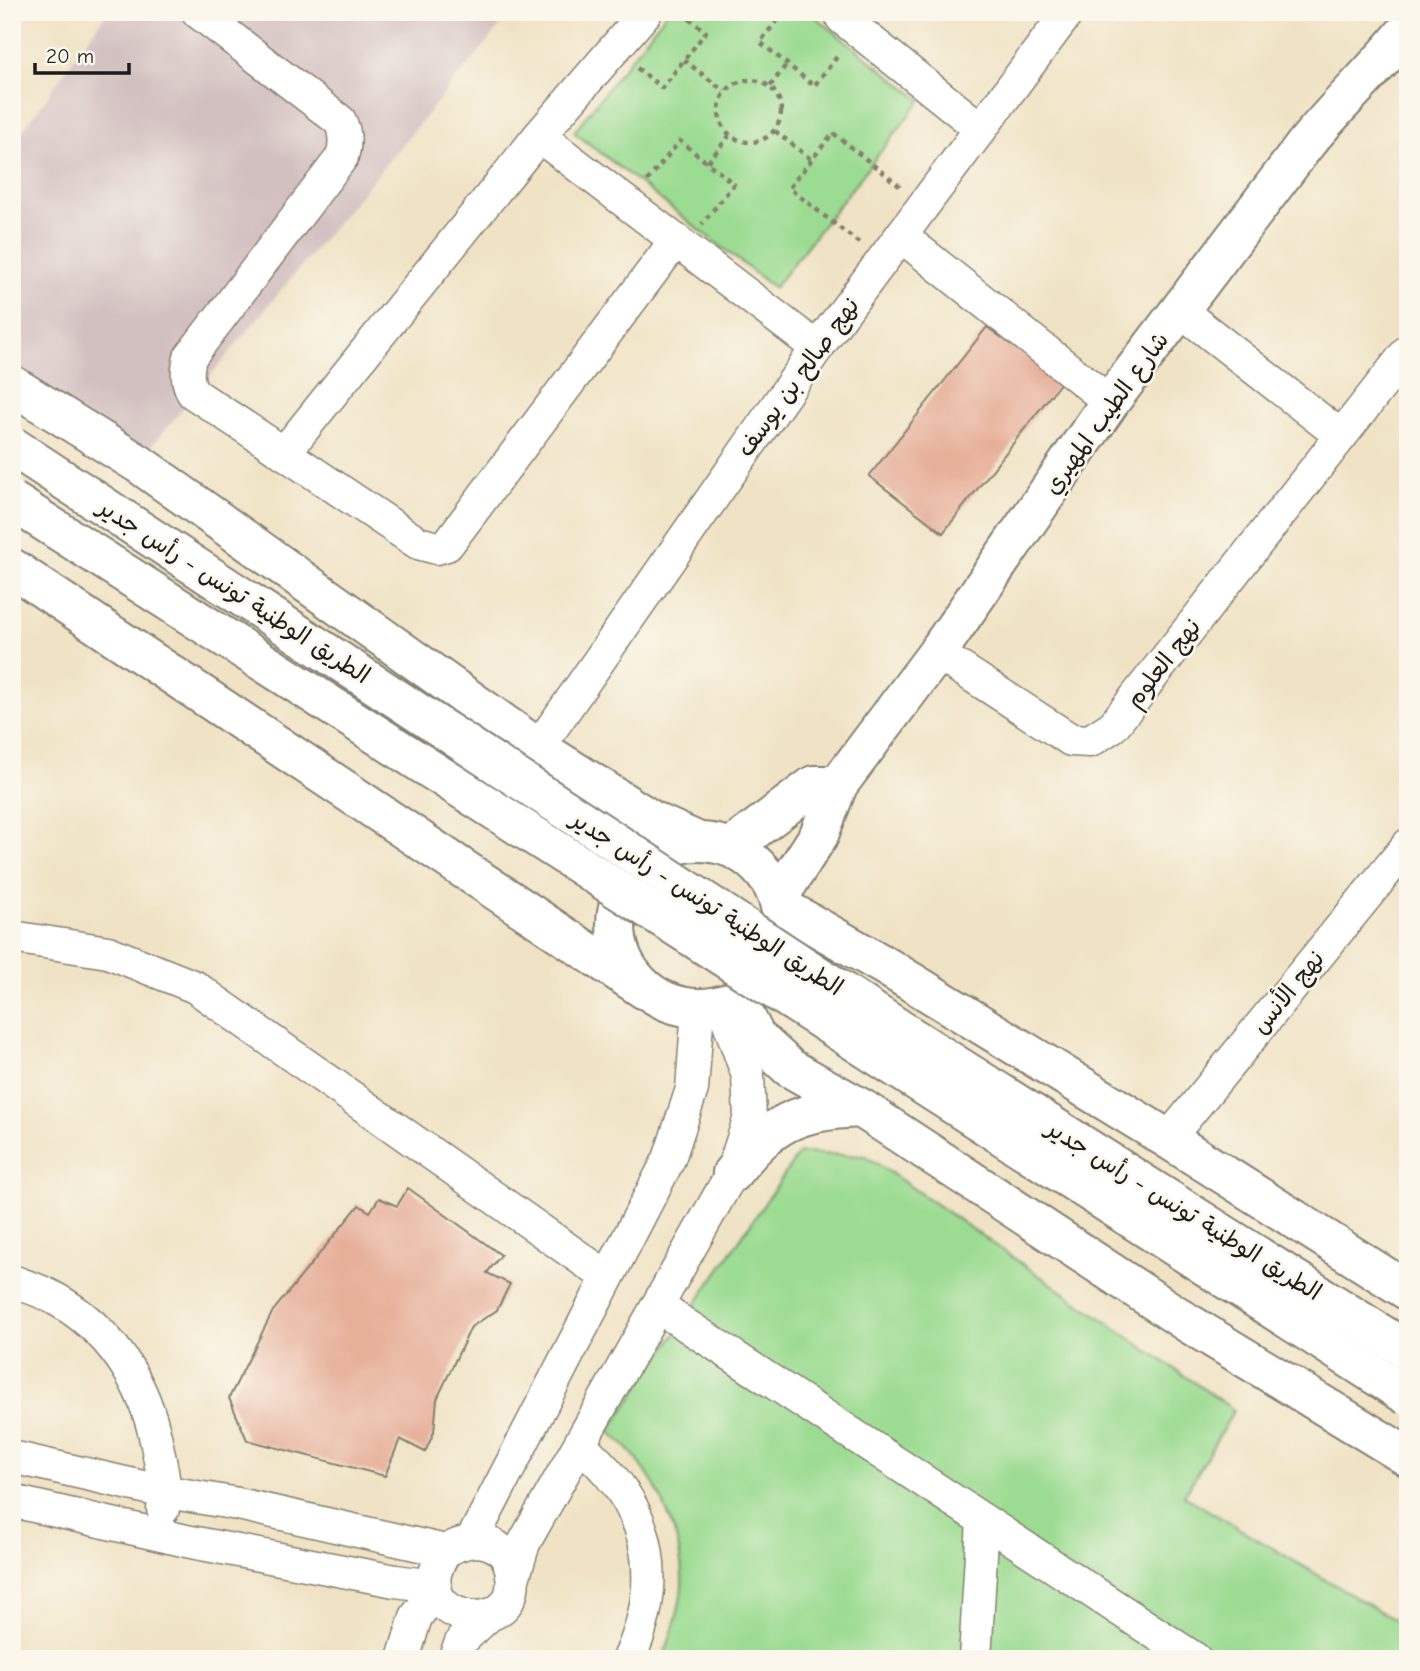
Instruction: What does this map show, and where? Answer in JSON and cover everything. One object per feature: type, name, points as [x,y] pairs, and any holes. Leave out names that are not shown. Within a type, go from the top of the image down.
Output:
[{"type":"main road","name":"شارع الطيب المهيري","points":[[780,902],[819,835],[838,785],[937,653],[1110,402],[1327,117],[1401,43]]},
{"type":"main road","points":[[12,385],[139,464],[538,748],[653,821],[752,860],[768,876],[780,902],[783,935],[775,962],[760,984],[719,1005],[672,1004],[645,990],[12,568]]},
{"type":"main road","name":"الطريق الوطنية تونس - رأس جدير","points":[[12,446],[907,1034],[1408,1351]]},
{"type":"main road","name":"الطريق الوطنية تونس - رأس جدير","points":[[12,501],[1408,1396]]},
{"type":"main road","points":[[645,990],[629,971],[618,948],[615,922],[620,898],[631,876],[649,857],[671,846],[714,844],[814,785],[838,785]]},
{"type":"main road","points":[[780,902],[1168,1139],[1408,1291]]},
{"type":"main road","points":[[719,1005],[790,1068],[861,1108],[1188,1323],[1408,1457]]},
{"type":"main road","points":[[732,1174],[756,1144],[787,1122],[823,1110],[861,1108]]},
{"type":"street","points":[[198,12],[340,121],[344,128],[345,147],[341,157],[190,357],[187,382],[193,393],[418,543],[437,548],[447,545],[680,243]]},
{"type":"street","points":[[284,453],[539,136],[646,12]]},
{"type":"street","name":"نهج صالح بن يوسف","points":[[538,748],[817,348],[1068,12]]},
{"type":"street","points":[[852,22],[981,129]]},
{"type":"street","points":[[539,136],[817,348]]},
{"type":"street","points":[[901,236],[1110,402]]},
{"type":"street","points":[[1181,311],[1339,435]]},
{"type":"street","name":"نهج العلوم","points":[[937,653],[1071,740],[1090,741],[1113,726],[1339,435],[1408,351]]},
{"type":"street","name":"نهج الأنس","points":[[1168,1139],[1408,845]]},
{"type":"street","points":[[12,937],[108,952],[195,987],[607,1277]]},
{"type":"street","points":[[454,1659],[462,1640],[501,1608],[510,1595],[524,1543],[732,1174],[750,1117],[748,1076],[719,1005]]},
{"type":"street","points":[[488,1616],[475,1618],[451,1611],[435,1588],[435,1573],[439,1562],[459,1545],[540,1411],[669,1159],[719,1005]]},
{"type":"street","points":[[12,1281],[52,1296],[90,1321],[122,1357],[144,1396],[156,1439],[166,1492],[158,1534]]},
{"type":"street","points":[[657,1306],[1195,1659]]},
{"type":"street","points":[[580,1444],[611,1477],[632,1510],[647,1546],[650,1585],[642,1625],[629,1659]]},
{"type":"street","points":[[12,1457],[166,1492],[459,1545],[485,1541],[505,1556],[513,1579]]},
{"type":"street","points":[[12,1501],[158,1534],[435,1588]]},
{"type":"street","points":[[975,1659],[983,1520]]},
{"type":"street","points":[[403,1659],[416,1617],[435,1588]]},
{"type":"path","points":[[615,51],[662,88],[706,32],[681,12]]},
{"type":"path","points":[[784,12],[760,42],[814,86],[852,22]]},
{"type":"path","points":[[684,60],[724,92]]},
{"type":"path","points":[[769,86],[787,64]]},
{"type":"path","points":[[746,79],[759,80],[769,86],[777,96],[781,108],[775,131],[765,139],[753,143],[729,136],[718,114],[719,102],[724,92],[734,83],[746,79]]},
{"type":"path","points":[[775,131],[811,160]]},
{"type":"path","points":[[882,261],[789,188],[833,133],[924,205]]},
{"type":"path","points":[[708,162],[729,136]]},
{"type":"path","points":[[629,204],[680,141],[708,162],[734,184],[680,243]]},
{"type":"shaded area","points":[[107,12],[512,12],[146,453],[12,370],[12,146]]},
{"type":"green space","points":[[667,12],[809,12],[921,100],[774,288],[574,132]]},
{"type":"green space","points":[[799,1153],[866,1156],[1234,1410],[1184,1496],[1408,1628],[1408,1659],[663,1659],[677,1614],[682,1586],[682,1569],[675,1535],[663,1502],[645,1471],[629,1450],[609,1431]]},
{"type":"building","points":[[987,327],[1062,381],[943,533],[869,476]]},
{"type":"building","points":[[408,1188],[501,1255],[487,1273],[510,1284],[497,1310],[471,1327],[437,1399],[434,1432],[425,1452],[400,1439],[385,1476],[247,1440],[229,1398],[273,1311],[359,1205],[370,1212],[379,1198],[397,1206]]}]
